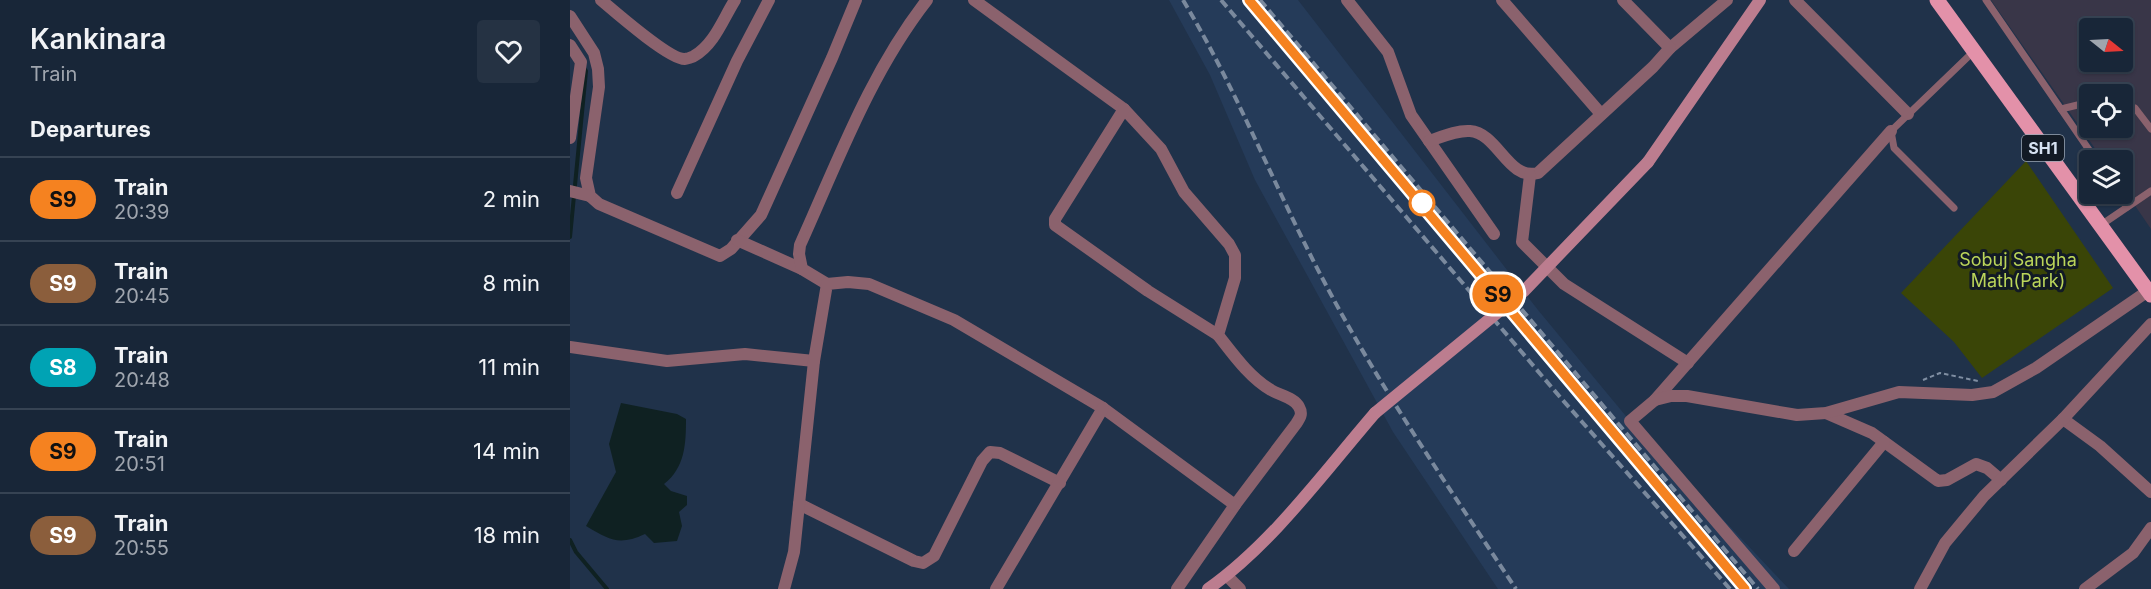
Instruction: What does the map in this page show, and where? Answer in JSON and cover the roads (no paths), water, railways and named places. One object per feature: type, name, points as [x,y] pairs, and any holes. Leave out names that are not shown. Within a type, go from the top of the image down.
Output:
[{"type":"main road","points":[[1208,589],[1227,576],[1282,521],[1375,413],[1524,291],[1648,162],[1760,0]]},
{"type":"main road","name":"SH1","points":[[1937,0],[2150,293]]},
{"type":"street","points":[[601,0],[622,19],[669,52],[685,59],[693,57],[704,47],[715,34],[735,0]]},
{"type":"street","points":[[677,193],[737,61],[769,0]]},
{"type":"street","points":[[570,191],[590,196],[599,204],[714,255],[725,254],[750,230],[760,215],[856,0]]},
{"type":"street","points":[[802,269],[800,245],[852,130],[901,33],[927,0]]},
{"type":"street","points":[[974,0],[1124,109],[1161,149],[1184,192],[1229,244],[1235,255],[1235,278],[1218,335]]},
{"type":"street","points":[[1347,0],[1388,52],[1406,105],[1494,234]]},
{"type":"street","points":[[1502,0],[1601,114]]},
{"type":"street","points":[[1623,0],[1670,48]]},
{"type":"street","points":[[1429,141],[1471,131],[1485,138],[1521,172],[1530,175],[1538,173],[1653,67],[1670,48],[1727,0]]},
{"type":"street","points":[[1795,0],[1908,114]]},
{"type":"street","points":[[570,16],[594,53],[598,69],[599,87],[586,178],[590,196]]},
{"type":"street","points":[[570,45],[582,62],[570,138]]},
{"type":"street","points":[[1124,109],[1055,219],[1055,225],[1148,291],[1218,335],[1241,364],[1257,379],[1296,403],[1301,409],[1301,416],[1296,424],[1235,505],[1177,589]]},
{"type":"street","points":[[1774,589],[1630,421],[1655,400],[1891,132]]},
{"type":"street","points":[[1530,175],[1521,242],[1564,284],[1688,363]]},
{"type":"street","points":[[737,240],[802,269],[827,284],[848,282],[868,284],[938,312],[1047,373],[1103,408],[1235,505]]},
{"type":"street","points":[[784,589],[794,552],[814,361],[827,284]]},
{"type":"street","points":[[1655,400],[1687,396],[1797,415],[1826,413],[1899,392],[1972,395],[1993,392],[2036,368],[2150,293]]},
{"type":"street","points":[[1920,589],[1948,538],[2151,324]]},
{"type":"street","points":[[570,347],[667,361],[745,354],[814,361]]},
{"type":"street","points":[[996,589],[1103,408]]},
{"type":"street","points":[[1826,413],[1863,427],[1930,476],[1943,481],[1976,464],[1987,468],[2001,480]]},
{"type":"street","points":[[2063,419],[2100,446],[2151,492]]},
{"type":"street","points":[[1794,551],[1884,442]]},
{"type":"street","points":[[799,504],[914,561],[923,563],[934,556],[982,461],[990,452],[1000,453],[1059,483]]},
{"type":"street","points":[[2085,589],[2133,554],[2151,528]]},
{"type":"street","points":[[1227,576],[1240,589]]},
{"type":"lane","points":[[1986,0],[2089,150]]},
{"type":"lane","points":[[1954,208],[1894,148],[1891,132],[1973,52]]},
{"type":"lane","points":[[2061,109],[2079,105]]},
{"type":"lane","points":[[2133,107],[2151,129]]},
{"type":"lane","points":[[2101,225],[2151,191]]},
{"type":"waterway","points":[[570,237],[586,71],[584,68]]},
{"type":"waterway","points":[[570,540],[576,552],[607,589]]},
{"type":"railway","points":[[1183,0],[1219,65],[1337,306],[1411,430],[1516,589]]},
{"type":"railway","points":[[1221,0],[1560,397],[1730,589]]},
{"type":"railway","points":[[1260,0],[1758,589]]},
{"type":"railway","points":[[1564,373],[1745,589]]},
{"type":"train","name":"S9","points":[[1249,0],[1745,589]]},
{"type":"park label","name":"Sobuj Sangha Math(Park)","points":[[2018,270]]}]
